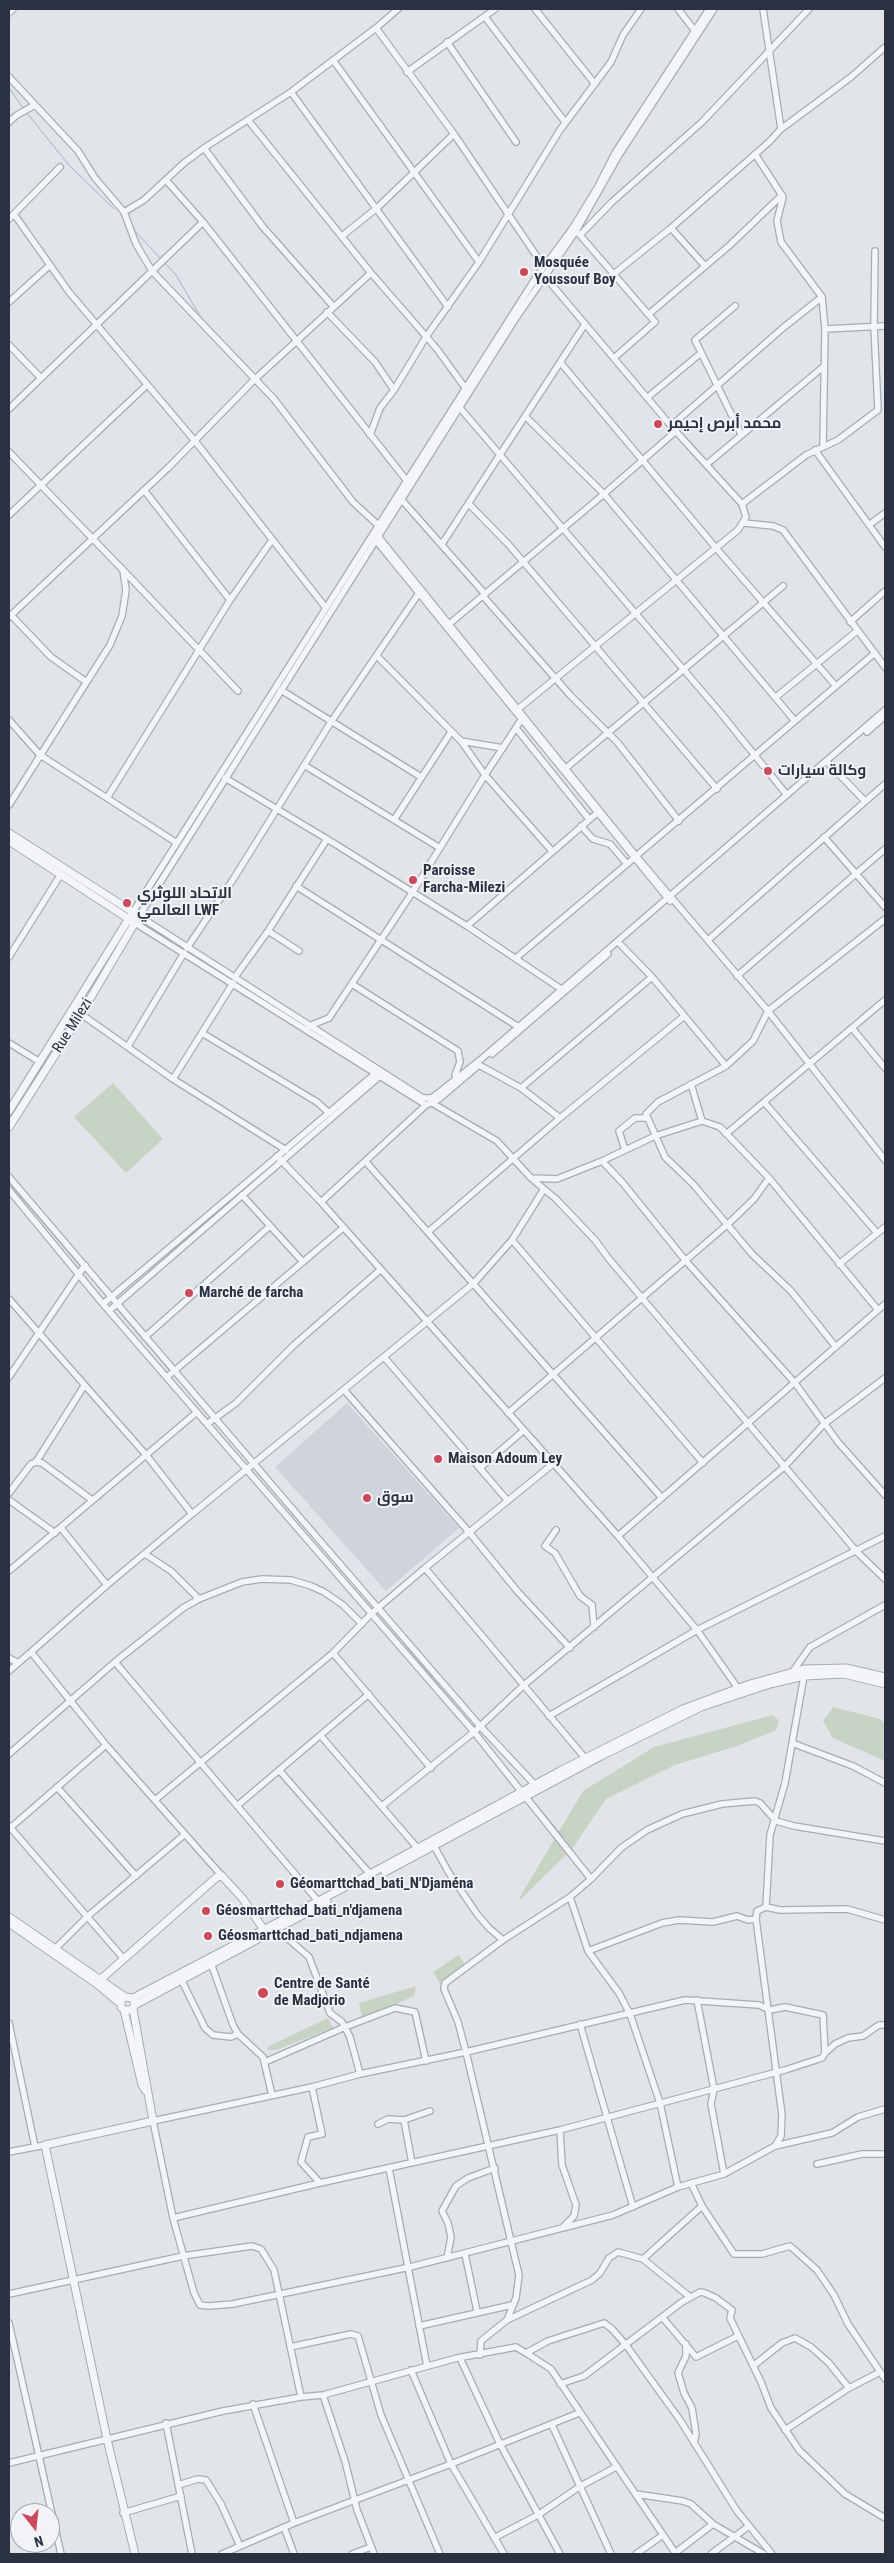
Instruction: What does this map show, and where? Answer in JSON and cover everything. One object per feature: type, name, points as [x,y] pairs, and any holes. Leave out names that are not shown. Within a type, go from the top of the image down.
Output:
[{"type":"street","points":[[9,12],[13,9]]},
{"type":"street","points":[[124,212],[144,200],[204,148],[291,92],[376,28],[398,9]]},
{"type":"street","points":[[406,72],[495,9]]},
{"type":"street","points":[[535,9],[595,84]]},
{"type":"street","points":[[370,435],[380,408],[394,390],[426,337],[480,262],[507,214],[565,122],[611,62],[623,35],[641,9]]},
{"type":"street","points":[[678,9],[695,31]]},
{"type":"street","points":[[134,917],[281,690],[407,481],[572,229],[615,153],[709,9]]},
{"type":"street","points":[[578,233],[618,155],[714,9]]},
{"type":"street","points":[[762,9],[782,129]]},
{"type":"street","points":[[134,917],[177,843],[326,608],[401,499],[460,408],[543,271],[578,233],[702,122],[809,9]]},
{"type":"street","points":[[485,17],[565,122]]},
{"type":"street","points":[[376,28],[406,72],[454,134],[543,271],[584,324],[673,428],[742,504],[746,517],[744,523],[716,548],[518,710]]},
{"type":"street","points":[[447,42],[516,142]]},
{"type":"street","points":[[615,273],[671,228],[782,129],[851,76],[885,47]]},
{"type":"street","points":[[333,60],[480,262]]},
{"type":"street","points":[[9,78],[78,150],[95,178],[124,212],[136,244],[152,271],[274,399],[353,502],[379,526]]},
{"type":"street","points":[[291,92],[448,307]]},
{"type":"street","points":[[9,122],[17,114],[36,105]]},
{"type":"street","points":[[248,120],[426,337],[466,389]]},
{"type":"street","points":[[342,236],[377,208],[454,134]]},
{"type":"street","points":[[204,148],[263,227],[333,306]]},
{"type":"street","points":[[754,154],[782,195],[783,200],[777,221],[781,242],[822,297],[824,329],[823,447]]},
{"type":"street","points":[[9,218],[60,167]]},
{"type":"street","points":[[166,180],[203,222],[295,342],[407,481]]},
{"type":"street","points":[[649,314],[705,266],[782,195]]},
{"type":"street","points":[[14,214],[49,266],[194,441],[326,608]]},
{"type":"street","points":[[9,410],[203,222]]},
{"type":"street","points":[[671,228],[705,266]]},
{"type":"street","points":[[578,233],[615,273],[655,322],[614,358]]},
{"type":"street","points":[[742,504],[788,468],[815,450],[838,440],[878,410],[874,326],[875,251]]},
{"type":"street","points":[[9,302],[49,266]]},
{"type":"street","points":[[85,681],[51,657],[10,616],[144,490],[254,380],[371,272]]},
{"type":"street","points":[[448,625],[643,460],[673,428],[717,387],[784,327],[822,297]]},
{"type":"street","points":[[735,306],[695,340],[741,434]]},
{"type":"street","points":[[327,312],[375,362],[394,390]]},
{"type":"street","points":[[442,544],[501,456],[584,324]]},
{"type":"street","points":[[824,329],[885,326]]},
{"type":"street","points":[[9,344],[42,378]]},
{"type":"street","points":[[648,397],[701,353]]},
{"type":"street","points":[[560,362],[716,548],[835,685]]},
{"type":"street","points":[[707,464],[823,367]]},
{"type":"street","points":[[9,515],[147,385]]},
{"type":"street","points":[[460,408],[719,711],[754,757],[787,795]]},
{"type":"street","points":[[525,416],[604,494],[795,721]]},
{"type":"street","points":[[815,450],[885,547]]},
{"type":"street","points":[[9,452],[93,537],[238,691]]},
{"type":"street","points":[[144,490],[230,600]]},
{"type":"street","points":[[401,499],[558,678],[570,695],[607,732],[679,821]]},
{"type":"street","points":[[469,504],[524,562],[717,788]]},
{"type":"street","points":[[869,525],[885,513]]},
{"type":"street","points":[[744,523],[773,526],[783,530],[850,622],[885,666]]},
{"type":"street","points":[[375,536],[597,813],[708,940],[883,1151],[885,1160]]},
{"type":"street","points":[[375,536],[566,768],[634,857]]},
{"type":"street","points":[[107,798],[230,600],[272,540]]},
{"type":"street","points":[[9,805],[85,681],[110,645],[122,616],[126,590],[123,570]]},
{"type":"street","points":[[566,768],[723,634],[783,586]]},
{"type":"street","points":[[850,622],[885,590]]},
{"type":"street","points":[[128,1046],[185,951],[304,765],[420,593]]},
{"type":"street","points":[[776,697],[857,630]]},
{"type":"street","points":[[516,958],[754,757],[835,685],[875,653]]},
{"type":"street","points":[[377,656],[462,741],[484,775],[552,851]]},
{"type":"street","points":[[281,690],[422,777]]},
{"type":"street","points":[[9,833],[185,951],[309,1026],[379,1073],[427,1099],[456,1079],[561,988],[672,899],[885,710]]},
{"type":"street","points":[[321,1202],[429,1104],[479,1065],[885,716]]},
{"type":"street","points":[[9,720],[40,755],[177,843]]},
{"type":"street","points":[[309,1026],[327,1020],[352,984],[412,893],[484,775],[521,720]]},
{"type":"street","points":[[516,728],[589,819]]},
{"type":"street","points":[[394,820],[451,732]]},
{"type":"street","points":[[462,741],[503,748]]},
{"type":"street","points":[[829,764],[865,801]]},
{"type":"street","points":[[304,765],[440,848]]},
{"type":"street","points":[[225,778],[278,808],[467,926],[561,988]]},
{"type":"street","points":[[708,940],[885,784]]},
{"type":"street","points":[[467,926],[597,813]]},
{"type":"street","points":[[582,826],[593,839],[610,844],[627,864]]},
{"type":"street","points":[[824,837],[885,907]]},
{"type":"street","points":[[173,1079],[234,980],[268,931],[326,839]]},
{"type":"street","points":[[9,841],[134,917]]},
{"type":"street","points":[[737,976],[885,849]]},
{"type":"street","points":[[9,957],[61,874]]},
{"type":"street","points":[[296,886],[517,1026]]},
{"type":"street","name":"Rue Milezi","points":[[9,1128],[81,1014],[134,917]]},
{"type":"street","name":"Rue Milezi","points":[[9,1111],[134,917]]},
{"type":"street","points":[[836,1347],[791,1291],[752,1254],[728,1224],[665,1157],[646,1118],[647,1111],[658,1102],[726,1066],[753,1041],[768,1011],[885,919]]},
{"type":"street","points":[[268,931],[300,951]]},
{"type":"street","points":[[620,944],[652,977],[683,1017],[726,1066]]},
{"type":"street","points":[[521,1088],[652,977]]},
{"type":"street","points":[[234,980],[429,1104],[491,1136],[595,1240],[856,1552],[885,1579]]},
{"type":"street","points":[[352,984],[458,1051],[460,1062],[454,1075],[456,1079]]},
{"type":"street","points":[[726,1134],[885,1000]]},
{"type":"street","points":[[81,1014],[173,1079],[287,1152]]},
{"type":"street","points":[[428,1232],[512,1158],[683,1017]]},
{"type":"street","points":[[852,1028],[885,1068]]},
{"type":"street","points":[[202,1033],[317,1102],[329,1113]]},
{"type":"street","points":[[9,1043],[40,1062]]},
{"type":"street","points":[[479,1065],[521,1088],[560,1118]]},
{"type":"street","points":[[287,1152],[329,1113],[379,1073]]},
{"type":"street","points":[[103,1304],[287,1152],[379,1073]]},
{"type":"street","points":[[691,1084],[702,1121]]},
{"type":"street","points":[[764,1102],[877,1234]]},
{"type":"street","points":[[625,1150],[619,1131],[635,1118],[646,1118]]},
{"type":"street","points":[[532,1178],[557,1179],[602,1161],[655,1136],[702,1121],[720,1127],[769,1178],[878,1310]]},
{"type":"street","points":[[110,1310],[242,1195],[279,1158]]},
{"type":"street","points":[[279,1158],[427,1320],[523,1431],[618,1536],[697,1630],[740,1691]]},
{"type":"street","points":[[602,1161],[622,1182],[685,1260],[795,1383],[824,1424],[885,1495]]},
{"type":"street","points":[[366,1162],[554,1373],[662,1498]]},
{"type":"street","points":[[9,1177],[480,1726],[537,1787]]},
{"type":"street","points":[[508,1413],[728,1224],[754,1199],[769,1178]]},
{"type":"street","points":[[9,1671],[192,1514],[474,1283],[512,1240],[544,1189]]},
{"type":"street","points":[[9,1190],[103,1304],[474,1732],[591,1879]]},
{"type":"street","points":[[242,1195],[304,1262]]},
{"type":"street","points":[[145,1337],[270,1226]]},
{"type":"street","points":[[839,1264],[885,1227]]},
{"type":"street","points":[[166,1377],[344,1228]]},
{"type":"street","points":[[512,1240],[702,1463]]},
{"type":"street","points":[[9,1377],[80,1275],[84,1265]]},
{"type":"street","points":[[208,1424],[236,1403],[295,1344],[380,1270]]},
{"type":"street","points":[[9,1299],[147,1456],[192,1514]]},
{"type":"street","points":[[618,1536],[885,1304]]},
{"type":"street","points":[[384,1357],[508,1501]]},
{"type":"street","points":[[382,1806],[474,1732],[524,1685],[784,1467],[824,1424],[885,1378]]},
{"type":"street","points":[[9,1493],[31,1464],[36,1462],[84,1386]]},
{"type":"street","points":[[344,1391],[469,1532],[518,1592],[570,1648]]},
{"type":"street","points":[[9,1571],[197,1412]]},
{"type":"street","points":[[480,1468],[523,1431]]},
{"type":"street","points":[[36,1462],[42,1463],[92,1500]]},
{"type":"street","points":[[155,1800],[333,1654],[378,1607],[553,1464]]},
{"type":"street","points":[[9,1500],[55,1533]]},
{"type":"street","points":[[60,1528],[107,1585]]},
{"type":"street","points":[[556,1530],[545,1546],[555,1553],[580,1596],[592,1605],[594,1627]]},
{"type":"street","points":[[549,1716],[697,1630],[885,1536]]},
{"type":"street","points":[[146,1554],[171,1571],[199,1599]]},
{"type":"street","points":[[425,1568],[585,1758]]},
{"type":"street","points":[[9,1754],[155,1629],[199,1599],[242,1582],[262,1579],[291,1580],[324,1592],[362,1624]]},
{"type":"street","points":[[791,1675],[804,1653],[817,1642],[885,1605]]},
{"type":"street","points":[[31,1652],[69,1702],[184,1835],[243,1899],[264,1930]]},
{"type":"street","points":[[333,1654],[431,1768]]},
{"type":"street","points":[[9,1658],[18,1663]]},
{"type":"street","points":[[115,1662],[318,1901]]},
{"type":"street","points":[[134,2004],[318,1901],[370,1874],[434,1846],[585,1758],[666,1716],[817,1668],[846,1668],[885,1677]]},
{"type":"street","points":[[791,1675],[844,1674],[885,1684]]},
{"type":"street","points":[[766,1907],[768,1846],[776,1821],[804,1676]]},
{"type":"street","points":[[537,1787],[661,1725],[740,1691]]},
{"type":"street","points":[[238,1806],[369,1694]]},
{"type":"street","points":[[321,1736],[419,1851]]},
{"type":"street","points":[[792,1743],[853,1766],[885,1782]]},
{"type":"street","points":[[106,1745],[9,1827],[123,1958]]},
{"type":"street","points":[[279,1770],[370,1874]]},
{"type":"street","points":[[57,1787],[136,1876]]},
{"type":"street","points":[[123,2007],[134,2004],[212,1966],[525,1794]]},
{"type":"street","points":[[507,2320],[519,2284],[512,2241],[466,2052],[444,1986],[450,1978],[503,1940],[570,1897],[591,1879],[621,1848],[647,1830],[682,1814],[722,1804],[755,1801],[760,1802],[776,1821],[813,1831],[885,1841]]},
{"type":"street","points":[[53,1951],[88,1916],[184,1835]]},
{"type":"street","points":[[434,1846],[449,1873],[477,1914],[503,1940]]},
{"type":"street","points":[[101,1979],[210,1882],[222,1876]]},
{"type":"street","points":[[570,1897],[588,1951],[619,1993],[630,2014],[660,2103],[678,2187]]},
{"type":"street","points":[[774,2146],[780,2136],[782,2126],[770,2010],[756,1919],[757,1911],[766,1907],[780,1910],[847,1909],[885,1920]]},
{"type":"street","points":[[9,1916],[104,1989],[123,2007]]},
{"type":"street","points":[[588,1951],[662,1923],[679,1920],[713,1922],[737,1916],[748,1920],[756,1919]]},
{"type":"street","points":[[9,1923],[101,1979],[134,2004],[138,2042],[148,2083],[146,2091]]},
{"type":"street","points":[[277,1929],[309,1957],[330,2013],[342,2022],[360,2074]]},
{"type":"street","points":[[212,1966],[238,2034],[259,2052],[265,2062],[272,2095]]},
{"type":"street","points":[[182,1981],[205,2028],[213,2035],[231,2038],[238,2034]]},
{"type":"street","points":[[125,1997],[123,2007],[142,2085],[146,2091],[173,2218],[183,2256],[200,2305],[233,2304],[410,2267],[613,2216],[678,2187],[724,2174],[774,2146],[832,2133],[858,2117],[885,2109]]},
{"type":"street","points":[[9,2152],[312,2087],[360,2074],[466,2052],[685,2000],[759,2005],[770,2010],[784,2007],[823,2016],[825,2053]]},
{"type":"street","points":[[697,2000],[714,2089],[711,2104],[724,2174]]},
{"type":"street","points":[[265,2062],[344,2027],[395,2008],[415,2012],[426,2061]]},
{"type":"street","points":[[9,2023],[35,2147]]},
{"type":"street","points":[[580,2024],[633,2207]]},
{"type":"street","points":[[173,2218],[320,2183],[560,2130],[777,2072],[822,2058],[835,2044],[848,2038],[863,2036],[879,2025],[885,2025]]},
{"type":"street","points":[[312,2087],[322,2134],[308,2137],[301,2162],[320,2183]]},
{"type":"street","points":[[378,2124],[388,2119],[404,2120],[430,2111]]},
{"type":"street","points":[[404,2120],[412,2163]]},
{"type":"street","points":[[560,2130],[562,2165],[576,2205],[574,2216],[562,2228]]},
{"type":"street","points":[[45,2145],[123,2513],[135,2554]]},
{"type":"street","points":[[816,2164],[862,2154],[885,2154]]},
{"type":"street","points":[[389,2168],[410,2267],[427,2366]]},
{"type":"street","points":[[447,2258],[451,2237],[448,2224],[442,2212],[456,2186],[468,2178],[495,2168]]},
{"type":"street","points":[[691,2183],[702,2206],[734,2254],[762,2254],[782,2246],[790,2246],[796,2249],[823,2278],[848,2324],[885,2379]]},
{"type":"street","points":[[643,2259],[702,2206]]},
{"type":"street","points":[[9,2294],[183,2256],[252,2246],[261,2249],[274,2270],[301,2397]]},
{"type":"street","points":[[480,2355],[480,2341],[507,2320],[592,2280],[600,2273],[609,2258],[618,2252],[643,2259],[690,2297]]},
{"type":"street","points":[[465,2254],[476,2311]]},
{"type":"street","points":[[560,2384],[584,2376],[690,2297],[700,2292],[705,2293],[732,2310],[730,2318],[771,2408],[799,2450],[845,2494],[885,2518]]},
{"type":"street","points":[[419,2326],[476,2311],[512,2305]]},
{"type":"street","points":[[662,2318],[696,2357],[738,2336]]},
{"type":"street","points":[[9,2323],[61,2554]]},
{"type":"street","points":[[526,2353],[548,2341],[604,2323],[612,2329],[626,2344],[749,2526],[772,2554]]},
{"type":"street","points":[[290,2347],[355,2334],[359,2338],[370,2382],[381,2415],[440,2554]]},
{"type":"street","points":[[753,2366],[782,2343],[795,2338],[811,2347],[829,2363],[849,2388]]},
{"type":"street","points":[[686,2344],[686,2356],[678,2373],[680,2385],[692,2408],[696,2434],[694,2443]]},
{"type":"street","points":[[9,2463],[166,2423],[253,2404],[323,2395],[427,2366],[516,2347],[551,2369],[675,2554],[713,2524]]},
{"type":"street","points":[[460,2358],[500,2444],[560,2554]]},
{"type":"street","points":[[411,2370],[452,2464],[504,2554]]},
{"type":"street","points":[[785,2430],[849,2388],[880,2372]]},
{"type":"street","points":[[323,2395],[355,2500],[374,2554]]},
{"type":"street","points":[[253,2404],[294,2523]]},
{"type":"street","points":[[222,2554],[294,2523],[408,2481],[579,2413]]},
{"type":"street","points":[[166,2423],[192,2554]]},
{"type":"street","points":[[552,2425],[611,2554]]},
{"type":"street","points":[[494,2538],[538,2515],[579,2487],[616,2467]]},
{"type":"street","points":[[178,2485],[198,2479],[206,2480],[221,2504],[240,2546]]},
{"type":"street","points":[[636,2494],[683,2501],[699,2510],[713,2524],[764,2554]]},
{"type":"street","points":[[123,2513],[181,2496]]},
{"type":"street","points":[[711,2554],[749,2526]]},
{"type":"street","points":[[284,2527],[294,2554]]},
{"type":"street","points":[[636,2554],[663,2535]]},
{"type":"street","points":[[352,2554],[371,2546]]},
{"type":"shaded area","name":"سوق","points":[[347,1403],[459,1528],[386,1591],[275,1467]]},
{"type":"green space","points":[[113,1083],[163,1139],[126,1173],[74,1117]]},
{"type":"green space","points":[[833,1707],[880,1719],[885,1724],[885,1761],[833,1738],[823,1721]]},
{"type":"green space","points":[[773,1715],[779,1721],[776,1730],[737,1746],[675,1765],[606,1799],[572,1849],[520,1900],[520,1897],[583,1791],[654,1747]]},
{"type":"green space","points":[[459,1955],[465,1965],[440,1984],[433,1972]]},
{"type":"green space","points":[[416,1986],[414,1996],[362,2019],[359,2003]]},
{"type":"green space","points":[[328,2018],[333,2028],[276,2050],[267,2050],[269,2046]]},
{"type":"waterway","points":[[9,88],[23,108]]},
{"type":"waterway","points":[[27,113],[68,164],[114,209]]},
{"type":"waterway","points":[[134,230],[161,259]]},
{"type":"waterway","points":[[164,262],[176,275],[203,321]]},
{"type":"waterway","points":[[9,1183],[80,1266]]},
{"type":"waterway","points":[[85,1271],[107,1297]]},
{"type":"waterway","points":[[116,1308],[169,1370]]},
{"type":"waterway","points":[[175,1376],[208,1414]]},
{"type":"waterway","points":[[215,1423],[247,1460]]},
{"type":"waterway","points":[[254,1469],[374,1608]]},
{"type":"waterway","points":[[381,1616],[473,1727]]},
{"type":"waterway","points":[[478,1733],[519,1783]]},
{"type":"waterway","points":[[531,1798],[563,1837]]},
{"type":"place","name":"Mosquée Youssouf Boy","points":[[524,272]]},
{"type":"place","name":"محمد أبرص إحيمر","points":[[658,424]]},
{"type":"place","name":"وكالة سيارات","points":[[768,771]]},
{"type":"place","name":"Paroisse Farcha-Milezi","points":[[413,880]]},
{"type":"place","name":"الاتحاد اللوثري العالمي LWF","points":[[127,903]]},
{"type":"place","name":"Marché de farcha","points":[[189,1293]]},
{"type":"place","name":"Maison Adoum Ley","points":[[438,1459]]},
{"type":"place","name":"سوق","points":[[367,1498]]},
{"type":"place","name":"Géomarttchad_bati_N'Djaména","points":[[280,1884]]},
{"type":"place","name":"Géosmarttchad_bati_n'djamena","points":[[206,1911]]},
{"type":"place","name":"Géosmarttchad_bati_ndjamena","points":[[208,1936]]},
{"type":"place","name":"Centre de Santé de Madjorio","points":[[263,1993]]}]
